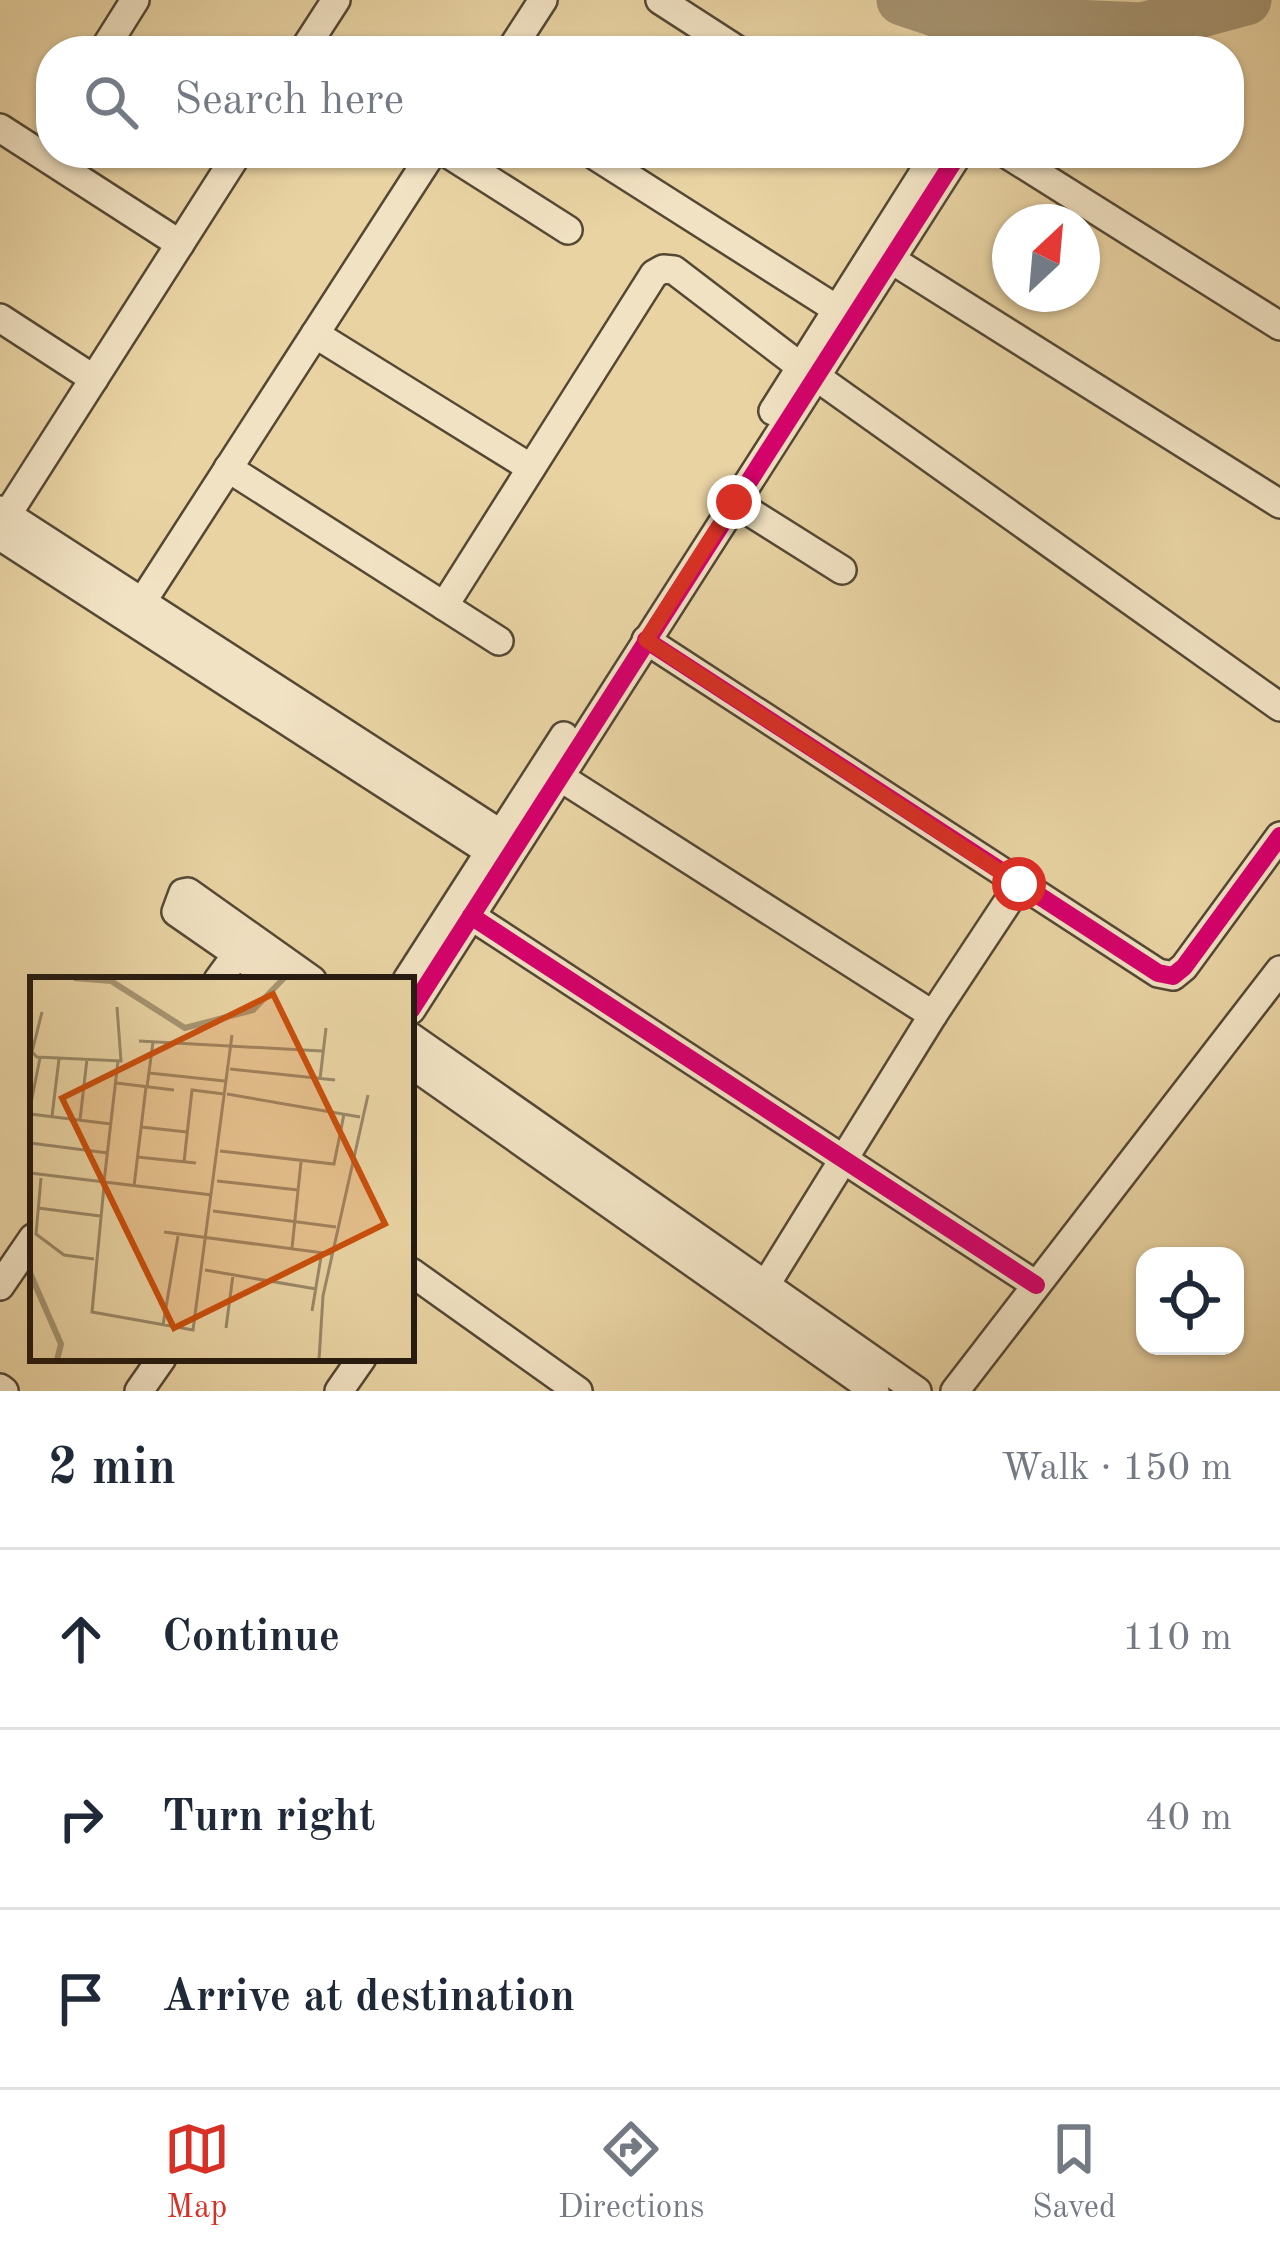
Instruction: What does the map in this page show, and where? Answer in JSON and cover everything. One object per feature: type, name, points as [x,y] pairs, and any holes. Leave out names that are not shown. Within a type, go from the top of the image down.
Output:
[{"type":"street","points":[[112,36],[135,0]]},
{"type":"street","points":[[313,36],[336,0]]},
{"type":"street","points":[[520,36],[543,0]]},
{"type":"street","points":[[659,0],[715,36]]},
{"type":"street","points":[[0,128],[36,140]]},
{"type":"street","points":[[78,168],[180,244]]},
{"type":"street","points":[[2,520],[228,168]]},
{"type":"street","points":[[142,602],[422,168]]},
{"type":"street","points":[[471,168],[568,230]]},
{"type":"street","points":[[615,168],[838,310]]},
{"type":"street","points":[[414,1005],[734,502],[810,372],[838,310],[940,168]]},
{"type":"street","points":[[409,977],[810,372],[892,260],[942,168]]},
{"type":"street","points":[[1029,168],[1280,326]]},
{"type":"street","points":[[892,260],[1280,504]]},
{"type":"street","points":[[444,606],[654,274],[674,270],[1280,707]]},
{"type":"street","points":[[0,318],[94,379]]},
{"type":"street","points":[[315,334],[531,468]]},
{"type":"street","points":[[228,469],[499,641]]},
{"type":"street","points":[[734,502],[842,570]]},
{"type":"street","points":[[2,520],[495,843]]},
{"type":"street","points":[[2,520],[142,602],[495,843]]},
{"type":"street","points":[[646,640],[1158,973],[1173,976],[1184,967],[1280,836]]},
{"type":"street","points":[[560,777],[933,1015]]},
{"type":"street","points":[[765,1286],[1019,884]]},
{"type":"street","points":[[270,977],[176,912],[183,893],[188,892],[309,977]]},
{"type":"street","points":[[471,916],[1036,1285]]},
{"type":"street","points":[[220,977],[237,954]]},
{"type":"street","points":[[955,1391],[1280,970]]},
{"type":"street","points":[[414,1039],[917,1391]]},
{"type":"street","points":[[414,1066],[875,1391]]},
{"type":"street","points":[[0,1286],[30,1242]]},
{"type":"street","points":[[414,1279],[578,1391]]},
{"type":"street","points":[[139,1391],[160,1361]]},
{"type":"street","points":[[340,1391],[360,1361]]},
{"type":"waterway","points":[[902,0],[962,20],[1142,28],[1246,0]]},
{"type":"cycle path","points":[[414,1005],[949,168]]},
{"type":"cycle path","points":[[646,640],[1158,973],[1173,976],[1184,967],[1280,836]]},
{"type":"cycle path","points":[[471,916],[1036,1285]]},
{"type":"route","points":[[734,502],[646,640],[1019,884]]}]
